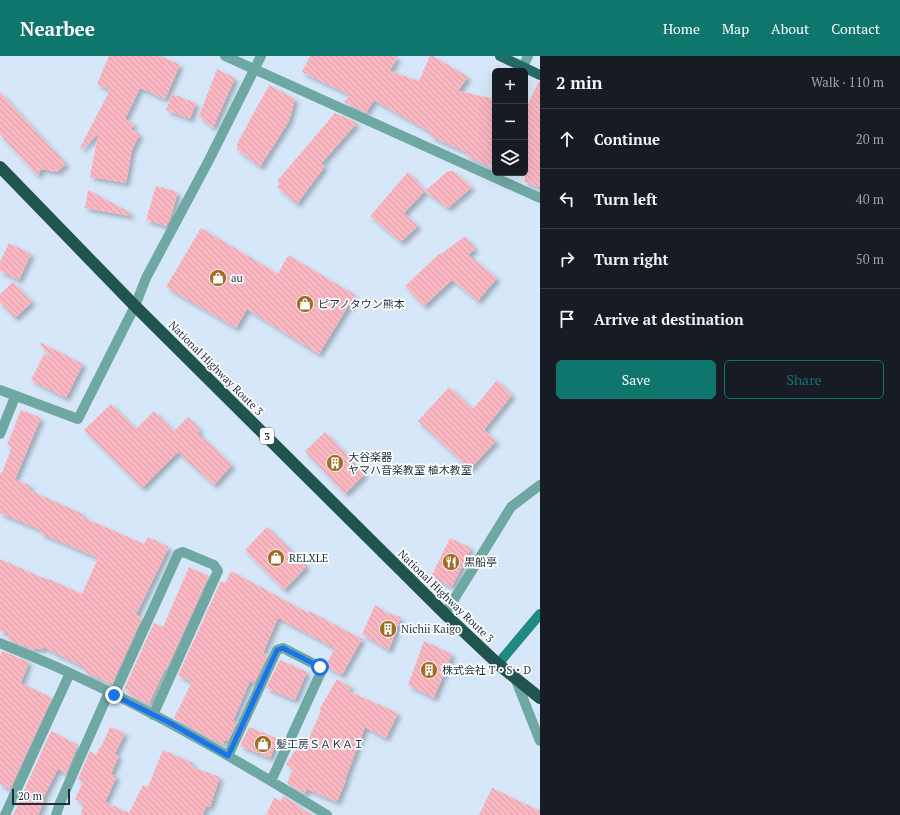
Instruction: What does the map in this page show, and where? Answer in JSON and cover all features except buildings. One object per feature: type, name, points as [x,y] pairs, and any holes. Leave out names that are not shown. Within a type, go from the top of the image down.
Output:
[{"type":"highway","name":"National Highway Route 3","points":[[0,167],[135,306],[446,614],[498,664],[540,698]]},
{"type":"main road","points":[[500,56],[540,75]]},
{"type":"street","points":[[225,56],[540,198]]},
{"type":"street","points":[[0,390],[15,397],[78,419],[135,306],[146,278],[208,162],[261,56]]},
{"type":"street","points":[[523,67],[528,56]]},
{"type":"street","points":[[0,434],[15,397]]},
{"type":"street","points":[[446,614],[511,507],[540,485]]},
{"type":"street","points":[[56,815],[60,803],[178,554],[183,552],[214,565],[218,571],[153,715]]},
{"type":"street","points":[[498,664],[540,614]]},
{"type":"street","points":[[0,643],[70,673],[153,715],[228,756],[327,815]]},
{"type":"street","points":[[228,756],[277,650],[283,648],[320,667],[321,672],[271,781]]},
{"type":"street","points":[[4,815],[70,673]]},
{"type":"street","points":[[515,678],[540,741]]},
{"type":"place","name":"au","points":[[218,278]]},
{"type":"place","name":"ピアノタウン熊本","points":[[305,304]]},
{"type":"place","name":"大谷楽器 ヤマハ音楽教室 植木教室","points":[[335,463]]},
{"type":"place","name":"RELXLE","points":[[276,558]]},
{"type":"place","name":"黒船亭","points":[[451,562]]},
{"type":"place","name":"Nichii Kaigo","points":[[388,629]]},
{"type":"place","name":"株式会社 T・S・D","points":[[429,670]]},
{"type":"place","name":"髪工房ＳＡＫＡＩ","points":[[263,744]]},
{"type":"route","points":[[114,695],[172,724],[228,756],[277,650],[283,648],[320,667]]}]
